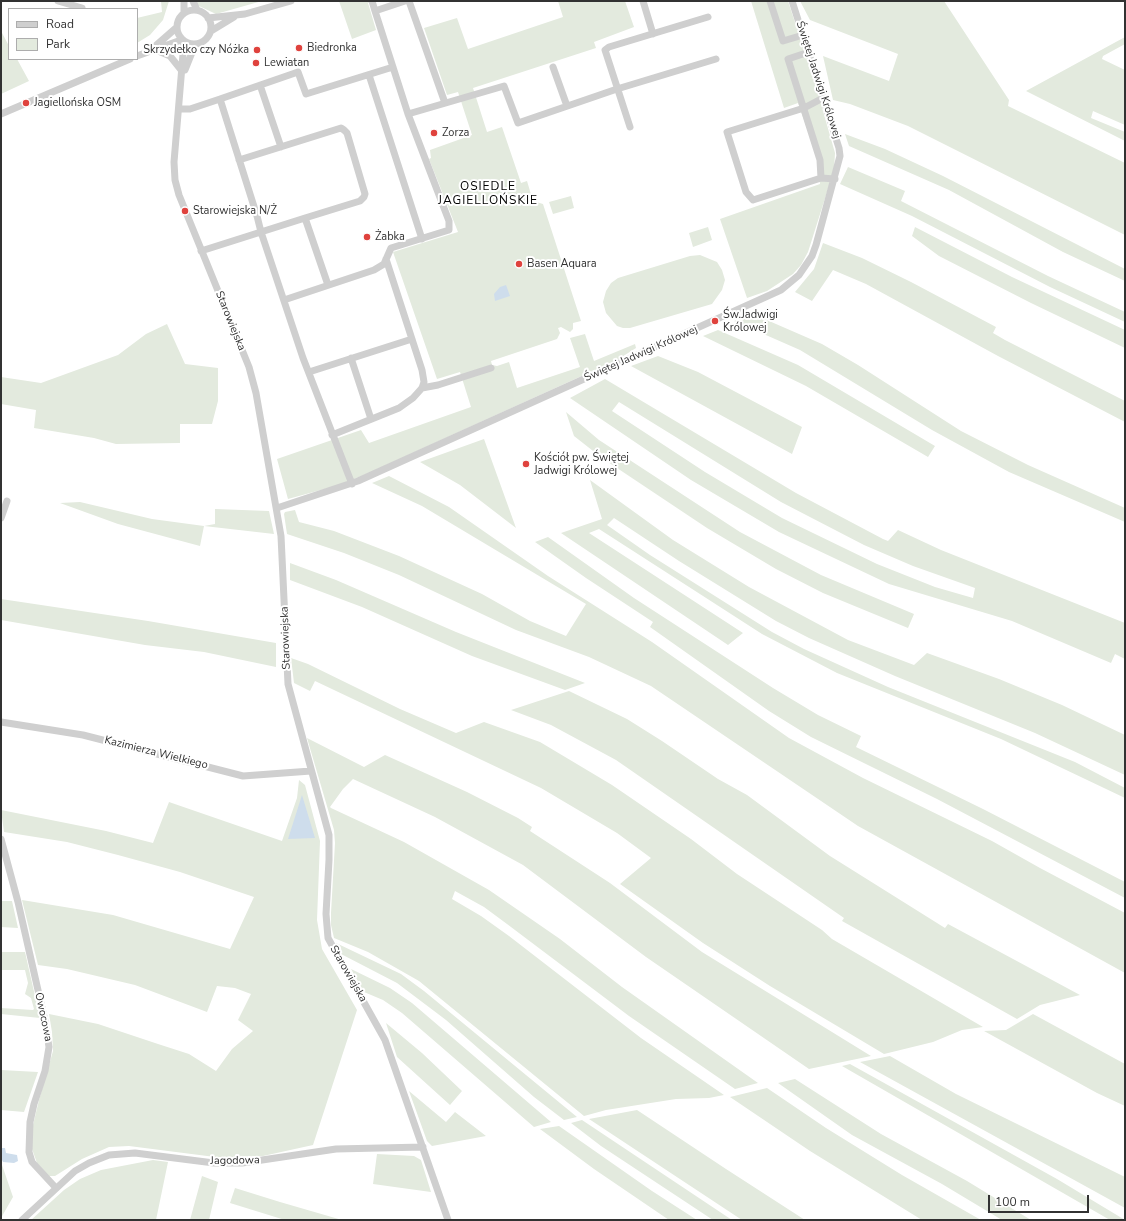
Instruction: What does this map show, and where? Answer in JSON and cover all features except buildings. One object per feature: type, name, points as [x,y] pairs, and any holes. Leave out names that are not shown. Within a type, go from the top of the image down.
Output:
[{"type":"street","points":[[58,1],[82,8]]},
{"type":"street","points":[[183,41],[176,28],[177,22],[184,13],[184,1]]},
{"type":"street","points":[[193,1],[197,10],[208,18],[211,31]]},
{"type":"street","points":[[182,74],[195,45],[205,40],[211,31],[239,15],[272,4],[291,1]]},
{"type":"street","points":[[284,300],[374,270],[384,264],[391,248],[449,230],[450,226],[408,114],[372,1]]},
{"type":"street","points":[[375,11],[405,1]]},
{"type":"street","points":[[409,1],[445,103]]},
{"type":"street","points":[[643,1],[653,34]]},
{"type":"street","points":[[770,1],[783,41],[803,35]]},
{"type":"street","name":"Świętej Jadwigi Królowej","points":[[277,508],[352,484],[781,290],[799,275],[812,256],[835,179],[840,156],[839,148],[792,1]]},
{"type":"street","points":[[184,13],[197,10]]},
{"type":"street","points":[[208,18],[239,15]]},
{"type":"street","points":[[630,127],[605,50],[609,47],[708,17]]},
{"type":"street","points":[[152,50],[176,28]]},
{"type":"street","points":[[138,56],[183,41],[195,45]]},
{"type":"street","name":"Starowiejska","points":[[183,41],[182,74],[174,162],[175,180],[179,195],[253,380],[277,508],[283,554],[288,684],[329,835],[326,914],[328,938],[385,1040],[448,1220]]},
{"type":"street","points":[[152,50],[170,56],[182,74]]},
{"type":"street","points":[[809,52],[788,59],[820,160],[821,178]]},
{"type":"street","points":[[408,114],[504,86],[518,123],[617,89],[716,59]]},
{"type":"street","points":[[1,114],[128,60]]},
{"type":"street","points":[[179,109],[190,109],[298,72],[306,94],[393,67]]},
{"type":"street","points":[[553,67],[566,106]]},
{"type":"street","points":[[369,75],[422,239]]},
{"type":"street","points":[[260,85],[281,147]]},
{"type":"street","points":[[823,98],[804,108],[727,132],[746,192],[753,200],[821,178],[835,179]]},
{"type":"street","points":[[220,99],[261,232],[284,300],[332,435],[352,484]]},
{"type":"street","points":[[201,251],[360,201],[364,198],[365,194],[346,133],[341,128],[239,160]]},
{"type":"street","points":[[305,218],[328,285]]},
{"type":"street","points":[[332,435],[400,408],[413,398],[422,388],[424,382],[422,370],[386,258]]},
{"type":"street","points":[[309,372],[412,339]]},
{"type":"street","points":[[351,358],[371,419]]},
{"type":"street","points":[[422,388],[438,385],[491,368]]},
{"type":"street","points":[[1,518],[7,501]]},
{"type":"street","name":"Kazimierza Wielkiego","points":[[1,722],[83,735],[243,776],[311,771]]},
{"type":"street","name":"Owocowa","points":[[1,839],[18,902],[45,1021],[49,1047],[45,1071],[34,1104],[30,1122],[29,1152],[32,1162],[56,1188]]},
{"type":"street","name":"Jagodowa","points":[[56,1188],[75,1171],[89,1163],[100,1158],[121,1153],[135,1153],[214,1163],[242,1163],[336,1150],[423,1147]]},
{"type":"street","points":[[22,1220],[56,1188]]},
{"type":"green space","points":[[161,1],[169,1],[163,20],[150,35],[138,42],[138,18],[162,12]]},
{"type":"green space","points":[[195,1],[262,1],[216,14],[199,6]]},
{"type":"green space","points":[[339,1],[374,1],[368,3],[376,30],[352,39]]},
{"type":"green space","points":[[558,1],[625,1],[634,27],[594,42],[596,48],[473,88],[487,132],[502,127],[521,183],[527,181],[533,201],[543,204],[581,321],[573,323],[573,329],[570,332],[561,327],[558,328],[560,333],[557,339],[491,361],[492,365],[497,366],[509,362],[517,388],[580,367],[570,338],[585,334],[594,361],[635,344],[636,348],[617,360],[364,475],[339,485],[288,499],[277,459],[361,430],[369,443],[471,407],[460,372],[437,379],[393,252],[458,232],[429,159],[431,158],[430,150],[472,135],[458,92],[447,95],[424,28],[457,18],[468,49],[563,17]]},
{"type":"green space","points":[[751,1],[788,1],[817,90],[835,153],[834,170],[808,252],[801,265],[793,274],[767,291],[747,298],[720,219],[820,184],[818,160],[798,103],[784,108]]},
{"type":"green space","points":[[800,1],[944,1],[1009,100],[1008,106],[1125,163],[1125,235],[908,126],[850,104],[833,100],[823,56],[889,81],[898,54],[810,20]]},
{"type":"green space","points":[[1,31],[8,44],[8,60],[18,60],[29,81],[1,94]]},
{"type":"green space","points":[[1125,37],[1125,44],[1103,56],[1102,59],[1125,70],[1125,125],[1093,111],[1091,118],[1125,132],[1125,141],[1026,91]]},
{"type":"green space","points":[[845,134],[885,149],[943,176],[1125,269],[1125,281],[1063,252],[949,190],[849,146]]},
{"type":"green space","points":[[848,167],[905,191],[901,201],[1048,276],[1125,312],[1125,322],[1050,287],[912,216],[840,184]]},
{"type":"green space","points":[[571,196],[574,208],[553,214],[549,202]]},
{"type":"green space","points":[[708,227],[712,240],[693,247],[689,233]]},
{"type":"green space","points":[[915,227],[1012,277],[1125,330],[1125,348],[1031,303],[939,256],[912,236]]},
{"type":"green space","points":[[823,243],[862,258],[911,282],[996,327],[993,333],[1005,340],[1125,401],[1125,422],[998,356],[866,284],[833,270],[812,301],[795,292],[814,269]]},
{"type":"green space","points":[[700,255],[717,262],[722,270],[725,280],[722,290],[712,304],[630,328],[617,326],[606,313],[603,302],[606,291],[611,283],[618,278],[690,256]]},
{"type":"green space","points":[[753,314],[822,344],[858,365],[961,431],[1028,465],[1125,508],[1125,522],[1009,472],[932,430],[800,350],[734,321]]},
{"type":"green space","points":[[167,324],[185,364],[218,368],[218,401],[212,424],[180,424],[180,443],[116,444],[94,438],[34,428],[36,410],[1,404],[1,377],[41,383],[118,355],[146,334]]},
{"type":"green space","points":[[718,330],[798,365],[935,446],[928,457],[806,386],[703,336]]},
{"type":"green space","points":[[658,356],[698,372],[802,427],[792,454],[631,366]]},
{"type":"green space","points":[[605,379],[796,493],[883,539],[888,541],[898,530],[941,550],[1125,623],[1125,659],[1115,654],[1111,663],[1012,621],[889,584],[779,532],[691,480],[570,398]],"holes":[[[619,402],[781,502],[864,545],[913,566],[975,588],[973,598],[935,587],[877,564],[782,518],[705,472],[612,411]]]},
{"type":"green space","points":[[566,412],[599,440],[740,532],[821,575],[914,614],[908,628],[823,593],[776,569],[707,528],[602,458],[574,436]]},
{"type":"green space","points":[[484,439],[516,528],[460,485],[420,462]]},
{"type":"green space","points":[[389,476],[449,507],[548,576],[652,642],[789,738],[863,778],[992,841],[1125,913],[1125,973],[858,826],[651,686],[589,657],[516,630],[399,575],[344,553],[287,534],[284,514],[285,512],[295,510],[299,522],[334,531],[399,556],[482,594],[530,621],[566,636],[586,604],[422,506],[372,483]]},
{"type":"green space","points":[[590,480],[673,540],[749,587],[848,640],[914,665],[927,653],[999,679],[1062,705],[1125,735],[1125,775],[1035,733],[895,676],[809,638],[776,621],[679,561],[614,518],[607,525],[650,555],[772,632],[804,649],[888,687],[1075,762],[1125,788],[1125,798],[1001,739],[837,673],[762,634],[599,529],[589,533],[743,633],[728,645],[561,533],[602,519]]},
{"type":"green space","points":[[80,502],[152,519],[204,526],[200,546],[118,524],[60,503]]},
{"type":"green space","points":[[215,509],[269,511],[274,534],[204,526],[215,524]]},
{"type":"green space","points":[[548,537],[634,598],[773,688],[818,715],[861,736],[856,747],[983,809],[1125,882],[1125,898],[937,799],[811,737],[769,711],[650,627],[653,622],[535,542]]},
{"type":"green space","points":[[290,563],[336,580],[456,632],[585,683],[565,690],[472,656],[362,607],[290,580]]},
{"type":"green space","points":[[1,599],[148,621],[276,643],[276,667],[204,652],[145,645],[1,620]]},
{"type":"green space","points":[[291,658],[308,664],[400,709],[456,733],[484,722],[540,742],[612,785],[691,839],[737,874],[822,930],[832,939],[983,1027],[962,1030],[933,1042],[884,1054],[770,986],[703,943],[620,884],[651,858],[617,833],[541,788],[315,681],[310,691],[294,683]]},
{"type":"green space","points":[[569,691],[627,719],[662,741],[718,779],[747,795],[830,856],[945,928],[948,924],[1080,995],[1040,1005],[1017,1019],[842,921],[844,918],[616,760],[551,725],[511,710]]},
{"type":"green space","points":[[307,738],[364,767],[385,755],[467,792],[518,818],[532,827],[530,831],[610,883],[702,952],[871,1056],[809,1069],[646,957],[523,865],[435,817],[353,779],[343,789],[330,807],[331,808],[404,842],[489,890],[560,939],[622,987],[758,1083],[735,1089],[629,1016],[484,907],[455,891],[452,899],[481,916],[509,936],[641,1038],[724,1095],[709,1098],[676,1099],[606,1110],[584,1116],[419,981],[368,952],[334,938],[331,925],[331,913],[335,843],[334,830]]},
{"type":"green space","points":[[299,780],[305,785],[320,841],[317,920],[322,949],[357,1010],[313,1145],[263,1156],[235,1157],[215,1157],[129,1146],[109,1147],[82,1159],[55,1176],[49,1176],[37,1163],[32,1149],[32,1129],[53,1051],[49,1014],[98,1024],[189,1054],[216,1071],[232,1049],[253,1031],[238,1020],[251,994],[235,988],[217,986],[207,1012],[135,985],[67,969],[38,965],[22,900],[113,915],[230,949],[254,897],[180,872],[118,855],[67,842],[4,832],[1,810],[106,831],[153,843],[169,802],[282,841],[297,798]]},
{"type":"green space","points":[[1,901],[12,901],[18,928],[1,927]]},
{"type":"green space","points":[[336,943],[401,974],[424,991],[577,1117],[564,1120],[534,1097],[446,1020],[397,983],[341,954]]},
{"type":"green space","points":[[1,952],[25,952],[40,1018],[1,1014],[1,1008],[34,1009],[31,998],[25,994],[28,983],[25,970],[1,970]]},
{"type":"green space","points":[[351,969],[390,988],[412,1003],[551,1122],[534,1127],[402,1013],[383,1000],[364,992]]},
{"type":"green space","points":[[1033,1014],[1125,1064],[1125,1106],[1097,1093],[984,1031],[1006,1030]]},
{"type":"green space","points":[[386,1023],[422,1053],[462,1091],[450,1105],[397,1057]]},
{"type":"green space","points":[[890,1056],[956,1094],[1125,1177],[1125,1208],[860,1062]]},
{"type":"green space","points":[[850,1064],[1057,1179],[1125,1220],[1110,1220],[842,1066]]},
{"type":"green space","points":[[1,1070],[38,1072],[24,1112],[1,1110]]},
{"type":"green space","points":[[795,1079],[881,1134],[967,1181],[1031,1220],[1002,1220],[942,1184],[852,1135],[778,1083]]},
{"type":"green space","points":[[767,1088],[826,1128],[902,1175],[981,1220],[922,1220],[810,1151],[730,1097]]},
{"type":"green space","points":[[409,1091],[446,1122],[455,1112],[486,1136],[432,1146],[427,1141]]},
{"type":"green space","points":[[637,1110],[805,1220],[742,1220],[589,1119]]},
{"type":"green space","points":[[582,1120],[732,1220],[713,1220],[601,1146],[571,1123]]},
{"type":"green space","points":[[559,1126],[652,1191],[697,1220],[669,1220],[594,1169],[540,1129]]},
{"type":"green space","points":[[377,1154],[414,1156],[421,1160],[431,1192],[373,1184]]},
{"type":"green space","points":[[153,1160],[168,1162],[156,1220],[31,1220],[64,1190],[80,1179],[101,1170]]},
{"type":"green space","points":[[1,1162],[13,1197],[1,1218]]},
{"type":"green space","points":[[202,1176],[218,1182],[209,1220],[190,1220]]},
{"type":"green space","points":[[235,1188],[342,1220],[285,1220],[230,1203]]},
{"type":"water","points":[[506,285],[510,296],[495,301],[494,294],[500,287]]},
{"type":"water","points":[[302,795],[315,838],[288,839]]},
{"type":"water","points":[[2,1148],[5,1148],[6,1153],[17,1155],[18,1161],[14,1163],[3,1162],[1,1158]]},
{"type":"place","name":"Biedronka","points":[[299,48]]},
{"type":"place","name":"Skrzydełko czy Nóżka","points":[[257,50]]},
{"type":"place","name":"Lewiatan","points":[[256,63]]},
{"type":"place","name":"Jagiellońska OSM","points":[[26,103]]},
{"type":"place","name":"Zorza","points":[[434,133]]},
{"type":"place","name":"Starowiejska N/Ż","points":[[185,211]]},
{"type":"place","name":"Żabka","points":[[367,237]]},
{"type":"place","name":"Basen Aquara","points":[[519,264]]},
{"type":"place","name":"Św.Jadwigi Królowej","points":[[715,321]]},
{"type":"place","name":"Kościół pw. Świętej Jadwigi Królowej","points":[[526,464]]},
{"type":"district","name":"OSIEDLE JAGIELLOŃSKIE","points":[[488,194]]}]
